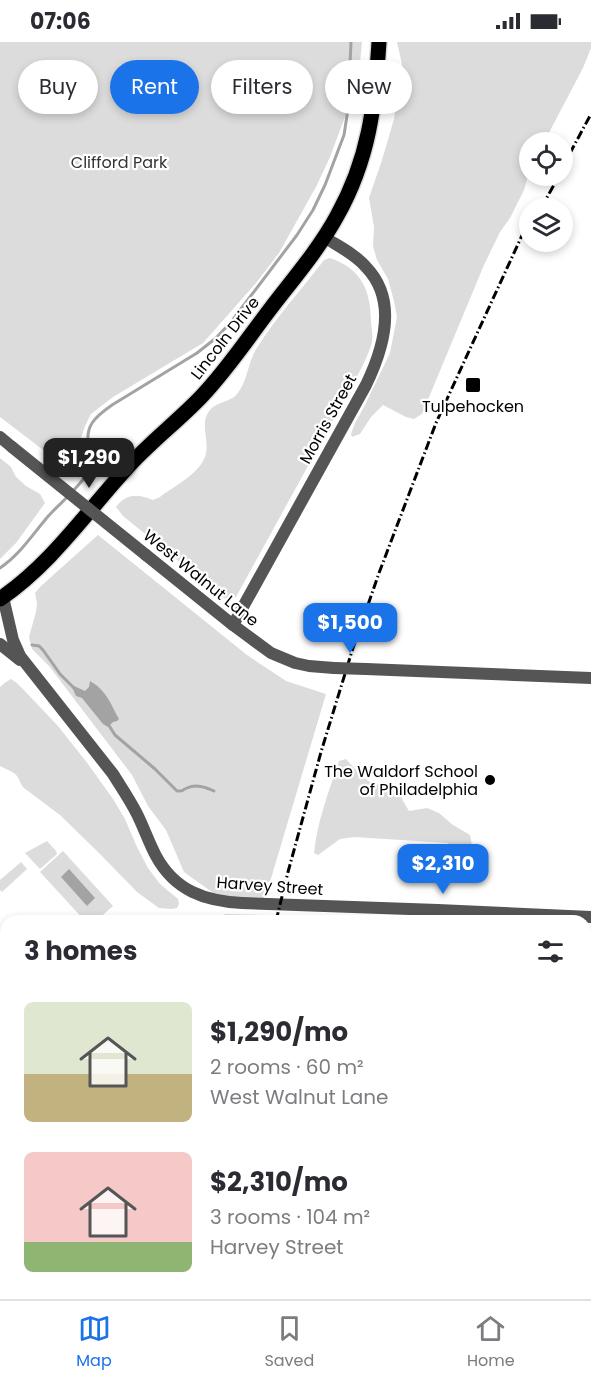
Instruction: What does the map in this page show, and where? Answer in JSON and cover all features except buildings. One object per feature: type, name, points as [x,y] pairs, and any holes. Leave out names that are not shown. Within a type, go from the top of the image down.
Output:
[{"type":"main road","name":"Lincoln Drive","points":[[1,598],[55,552],[125,469],[202,395],[231,362],[324,237],[356,176],[368,138],[375,96],[379,42]]},
{"type":"street","name":"Morris Street","points":[[233,625],[366,385],[378,359],[384,338],[384,299],[372,273],[359,260],[324,237]]},
{"type":"street","name":"West Walnut Lane","points":[[0,437],[233,625],[261,647],[282,659],[309,666],[334,668],[591,678]]},
{"type":"street","name":"Harvey Street","points":[[1,598],[17,650],[113,774],[131,803],[163,867],[185,889],[215,901],[438,915]]},
{"type":"street","name":"Harvey Street","points":[[0,644],[28,667]]},
{"type":"green space","name":"Clifford Park","points":[[0,42],[362,42],[360,60],[325,60],[325,114],[346,114],[317,185],[279,253],[203,343],[113,397],[91,414],[81,438],[83,472],[76,475],[0,417]]},
{"type":"green space","points":[[397,42],[591,42],[583,68],[549,132],[519,132],[519,186],[525,186],[524,190],[484,265],[422,414],[414,419],[383,405],[371,417],[360,434],[352,437],[355,423],[390,353],[397,317],[388,279],[377,260],[373,246],[374,227],[369,198],[395,114],[412,114],[412,60],[401,60]]},
{"type":"green space","points":[[330,258],[350,268],[366,291],[369,301],[372,342],[358,374],[236,597],[231,600],[224,598],[123,516],[116,507],[124,499],[133,496],[153,500],[160,497],[185,480],[201,465],[207,447],[205,421],[210,410],[231,399],[241,389],[254,353],[264,337],[324,260]]},
{"type":"green space","points":[[0,458],[11,467],[16,477],[26,486],[40,494],[45,503],[16,543],[0,559]]},
{"type":"green space","points":[[98,535],[247,655],[286,681],[326,694],[264,902],[216,895],[184,872],[166,830],[148,806],[132,775],[49,666],[32,649],[29,637],[36,612],[35,593]]},
{"type":"green space","points":[[11,679],[58,726],[88,764],[125,819],[148,868],[160,884],[178,899],[177,908],[159,908],[137,892],[60,815],[24,788],[15,774],[0,766],[0,687]]},
{"type":"green space","points":[[346,759],[371,783],[399,789],[409,811],[427,808],[439,813],[470,835],[473,851],[460,858],[448,843],[354,837],[340,839],[318,855],[314,853],[327,795],[339,761]]},
{"type":"green space","points":[[47,841],[57,854],[40,869],[25,853]]},
{"type":"green space","points":[[63,851],[113,906],[103,915],[79,915],[40,872]]},
{"type":"green space","points":[[21,862],[27,869],[2,892],[0,880]]},
{"type":"shaded area","points":[[90,681],[104,693],[119,719],[108,727],[82,698],[76,696],[72,687],[85,691]]},
{"type":"shaded area","points":[[69,869],[95,898],[87,906],[61,877]]},
{"type":"waterway","points":[[73,491],[90,468],[88,434],[96,418],[112,405],[197,353],[216,338],[231,322],[297,235],[313,210],[344,135],[348,109],[351,42]]},
{"type":"waterway","points":[[0,568],[19,552],[68,496]]},
{"type":"waterway","points":[[32,645],[39,646],[43,650],[60,674],[75,689]]},
{"type":"waterway","points":[[108,724],[115,735],[177,791],[197,786],[214,791]]},
{"type":"railway","points":[[573,148],[591,114]]},
{"type":"railway","points":[[547,198],[553,186]]},
{"type":"railway","points":[[277,915],[321,752],[379,573],[436,423],[519,242]]},
{"type":"place","name":"Tulpehocken","points":[[473,385]]},
{"type":"place","name":"The Waldorf School of Philadelphia","points":[[490,780]]}]
